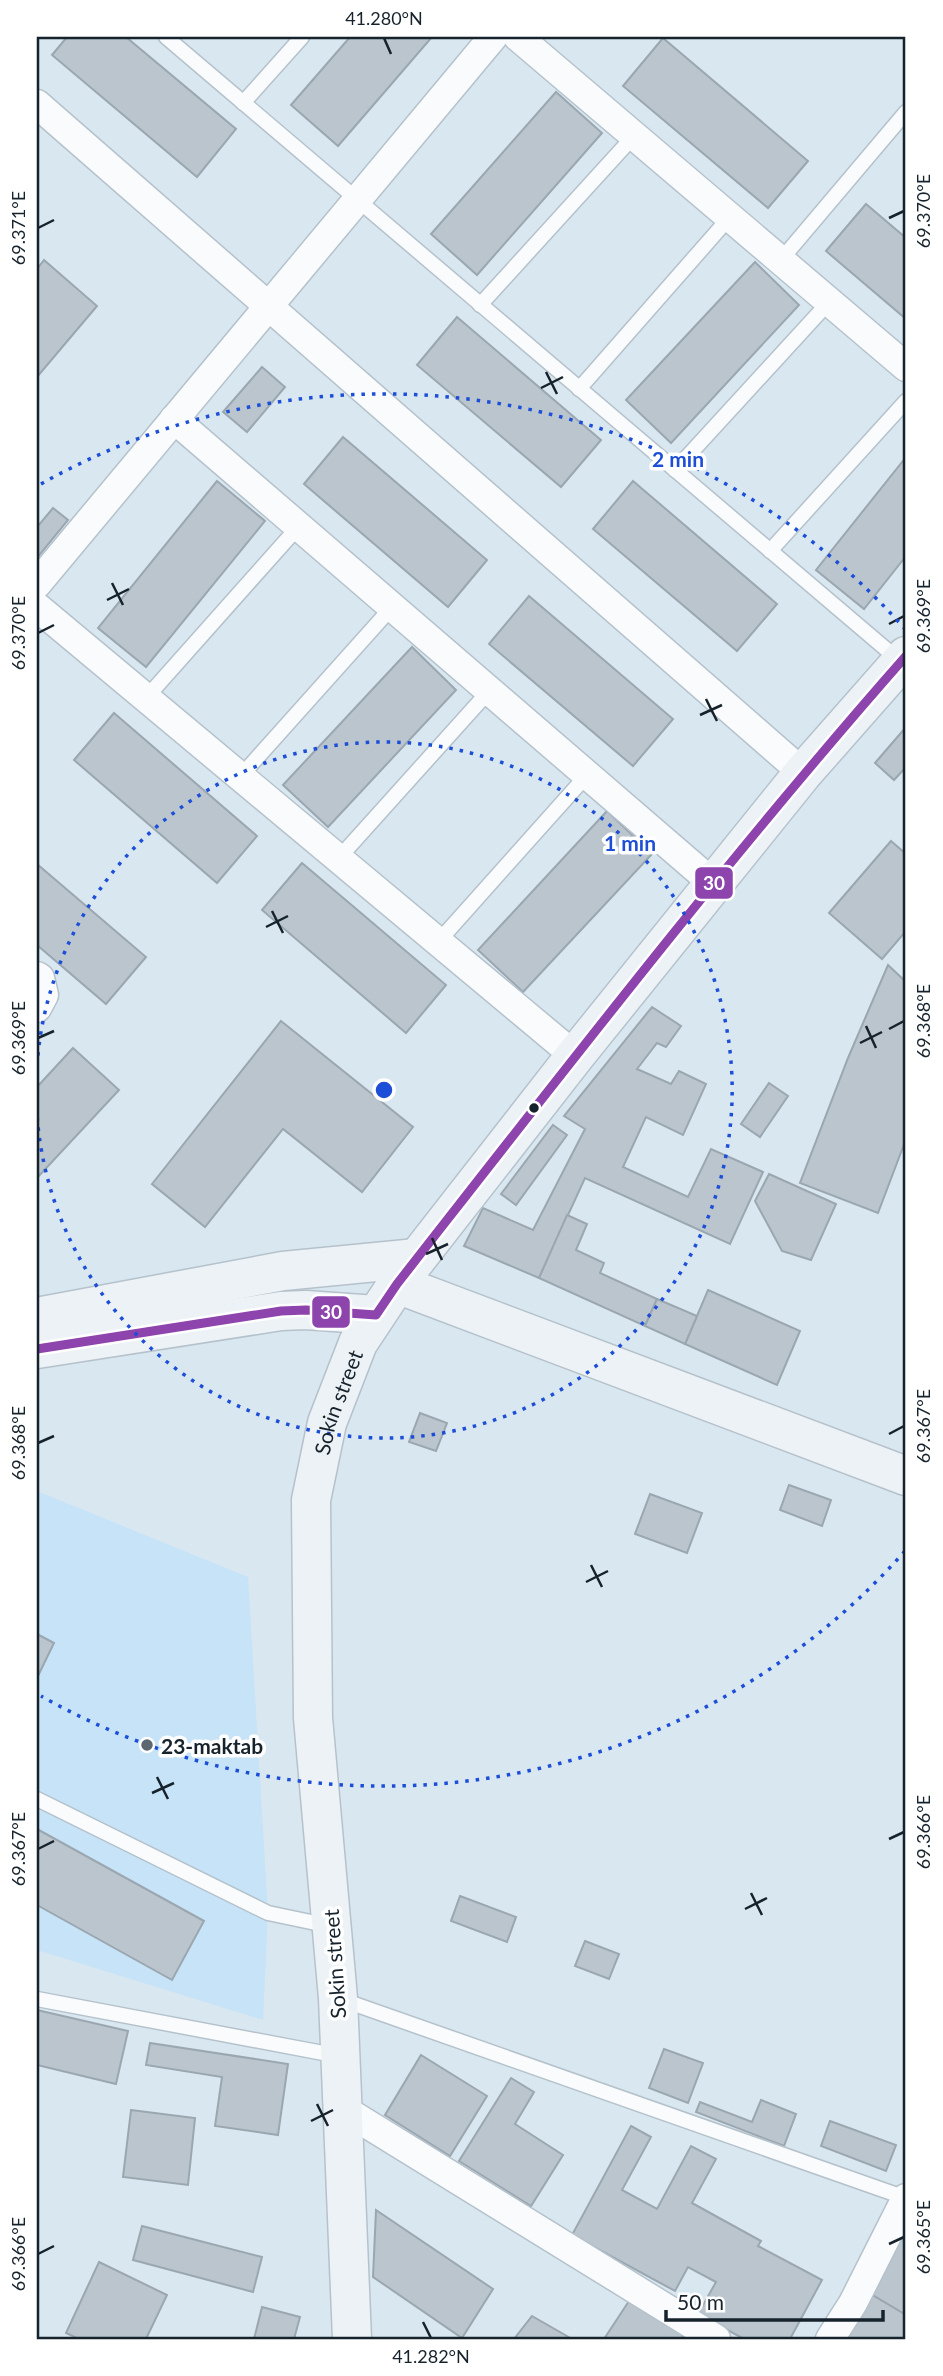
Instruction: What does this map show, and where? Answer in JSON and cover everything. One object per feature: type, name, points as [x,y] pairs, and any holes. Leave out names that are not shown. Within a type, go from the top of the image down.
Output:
[{"type":"street","points":[[37,584],[493,37]]},
{"type":"street","points":[[518,37],[906,367]]},
{"type":"street","points":[[37,104],[803,773]]},
{"type":"street","points":[[174,419],[715,885]]},
{"type":"street","points":[[37,607],[575,1056]]},
{"type":"street","name":"Sokin street","points":[[352,2339],[338,1998],[313,1718],[311,1500],[327,1423],[358,1343],[407,1271],[575,1056],[803,773],[904,659]]},
{"type":"street","points":[[37,976],[40,978],[44,995],[37,1008]]},
{"type":"street","points":[[37,1317],[283,1271],[407,1271],[906,1476]]},
{"type":"street","points":[[37,1349],[281,1311],[376,1315]]},
{"type":"street","points":[[343,2109],[716,2339]]},
{"type":"street","points":[[830,2339],[853,2303],[906,2198]]},
{"type":"lane","points":[[166,37],[770,551],[904,659]]},
{"type":"lane","points":[[243,103],[302,37]]},
{"type":"lane","points":[[780,261],[906,112]]},
{"type":"lane","points":[[480,304],[633,137]]},
{"type":"lane","points":[[579,389],[729,218]]},
{"type":"lane","points":[[675,470],[829,302]]},
{"type":"lane","points":[[770,551],[906,401]]},
{"type":"lane","points":[[146,698],[299,526]]},
{"type":"lane","points":[[240,777],[393,606]]},
{"type":"lane","points":[[338,859],[490,690]]},
{"type":"lane","points":[[438,942],[588,774]]},
{"type":"lane","points":[[37,1799],[268,1913],[331,1926]]},
{"type":"lane","points":[[338,1998],[906,2198]]},
{"type":"lane","points":[[37,1999],[340,2056]]},
{"type":"shaded area","name":"23-maktab","points":[[37,1491],[248,1577],[268,1913],[263,2020],[37,1950]]},
{"type":"building","points":[[67,37],[126,37],[236,129],[197,177],[52,55]]},
{"type":"building","points":[[350,37],[432,37],[338,146],[291,105]]},
{"type":"building","points":[[663,38],[808,161],[768,208],[623,86]]},
{"type":"building","points":[[556,92],[602,133],[477,275],[431,234]]},
{"type":"building","points":[[866,204],[906,238],[906,319],[826,251]]},
{"type":"building","points":[[44,260],[97,306],[37,377],[37,269]]},
{"type":"building","points":[[755,262],[799,305],[671,443],[626,400]]},
{"type":"building","points":[[457,317],[601,440],[561,487],[417,365]]},
{"type":"building","points":[[262,367],[285,387],[247,432],[223,412]]},
{"type":"building","points":[[343,437],[487,560],[448,607],[304,484]]},
{"type":"building","points":[[906,457],[906,556],[864,609],[816,570]]},
{"type":"building","points":[[217,481],[265,521],[146,667],[98,628]]},
{"type":"building","points":[[633,481],[777,604],[737,651],[593,529]]},
{"type":"building","points":[[53,508],[68,520],[37,558],[37,527]]},
{"type":"building","points":[[529,596],[673,719],[633,766],[489,644]]},
{"type":"building","points":[[412,647],[456,690],[328,827],[283,785]]},
{"type":"building","points":[[114,713],[257,836],[217,883],[74,760]]},
{"type":"building","points":[[906,727],[906,767],[894,780],[875,763]]},
{"type":"building","points":[[607,811],[652,854],[523,992],[478,950]]},
{"type":"building","points":[[891,841],[906,854],[906,931],[882,959],[829,913]]},
{"type":"building","points":[[302,863],[446,985],[406,1033],[262,910]]},
{"type":"building","points":[[37,864],[146,957],[106,1004],[37,945]]},
{"type":"building","points":[[888,965],[906,982],[906,1139],[878,1213],[800,1183],[848,1058]]},
{"type":"building","points":[[652,1007],[681,1026],[666,1047],[657,1043],[637,1069],[671,1084],[679,1071],[706,1084],[683,1135],[646,1117],[623,1167],[688,1197],[711,1149],[763,1172],[730,1244],[585,1178],[539,1278],[464,1246],[483,1208],[533,1230],[585,1129],[564,1116]]},
{"type":"building","points":[[281,1021],[413,1127],[362,1192],[283,1129],[205,1227],[152,1184]]},
{"type":"building","points":[[73,1048],[119,1090],[37,1178],[37,1087]]},
{"type":"building","points":[[769,1083],[788,1096],[760,1137],[741,1124]]},
{"type":"building","points":[[553,1125],[567,1135],[516,1205],[501,1194]]},
{"type":"building","points":[[769,1174],[836,1204],[811,1260],[782,1251],[755,1201]]},
{"type":"building","points":[[567,1215],[587,1224],[576,1250],[604,1263],[600,1273],[657,1299],[645,1326],[539,1278]]},
{"type":"building","points":[[708,1290],[800,1331],[777,1385],[685,1344]]},
{"type":"building","points":[[657,1299],[697,1316],[685,1344],[645,1326]]},
{"type":"building","points":[[420,1413],[447,1423],[436,1451],[409,1442]]},
{"type":"building","points":[[789,1485],[831,1500],[822,1526],[780,1510]]},
{"type":"building","points":[[650,1494],[702,1513],[687,1553],[635,1534]]},
{"type":"building","points":[[37,1634],[54,1643],[37,1678]]},
{"type":"building","points":[[37,1829],[204,1921],[172,1980],[37,1905]]},
{"type":"building","points":[[460,1896],[516,1917],[507,1942],[451,1921]]},
{"type":"building","points":[[585,1941],[619,1954],[609,1979],[575,1966]]},
{"type":"building","points":[[37,2010],[128,2031],[116,2084],[37,2065]]},
{"type":"building","points":[[150,2043],[288,2064],[278,2135],[215,2126],[222,2077],[146,2065]]},
{"type":"building","points":[[664,2049],[703,2063],[688,2103],[649,2088]]},
{"type":"building","points":[[421,2055],[487,2096],[450,2156],[385,2115]]},
{"type":"building","points":[[511,2078],[534,2092],[515,2124],[563,2155],[531,2206],[459,2161]]},
{"type":"building","points":[[761,2100],[796,2114],[784,2146],[696,2112],[700,2102],[752,2122]]},
{"type":"building","points":[[131,2110],[195,2118],[188,2185],[123,2177]]},
{"type":"building","points":[[830,2121],[896,2145],[886,2171],[821,2146]]},
{"type":"building","points":[[631,2126],[651,2137],[622,2190],[657,2209],[691,2146],[716,2159],[692,2203],[761,2241],[758,2246],[822,2280],[790,2339],[744,2339],[698,2314],[716,2282],[688,2267],[675,2291],[572,2235]]},
{"type":"building","points":[[376,2210],[493,2289],[462,2338],[373,2277]]},
{"type":"building","points":[[142,2226],[262,2257],[253,2292],[133,2260]]},
{"type":"building","points":[[906,2227],[906,2315],[869,2293]]},
{"type":"building","points":[[99,2262],[167,2295],[146,2339],[79,2339],[66,2333]]},
{"type":"building","points":[[869,2293],[906,2315],[906,2335],[902,2339],[841,2339]]},
{"type":"building","points":[[629,2301],[683,2335],[681,2339],[604,2339]]},
{"type":"building","points":[[262,2307],[300,2317],[294,2339],[254,2339]]},
{"type":"building","points":[[532,2316],[572,2339],[514,2339]]},
{"type":"transit line","name":"30","points":[[37,1349],[281,1311],[376,1315],[397,1284],[647,966],[906,656]]},
{"type":"place","name":"23-maktab","points":[[147,1745]]}]
